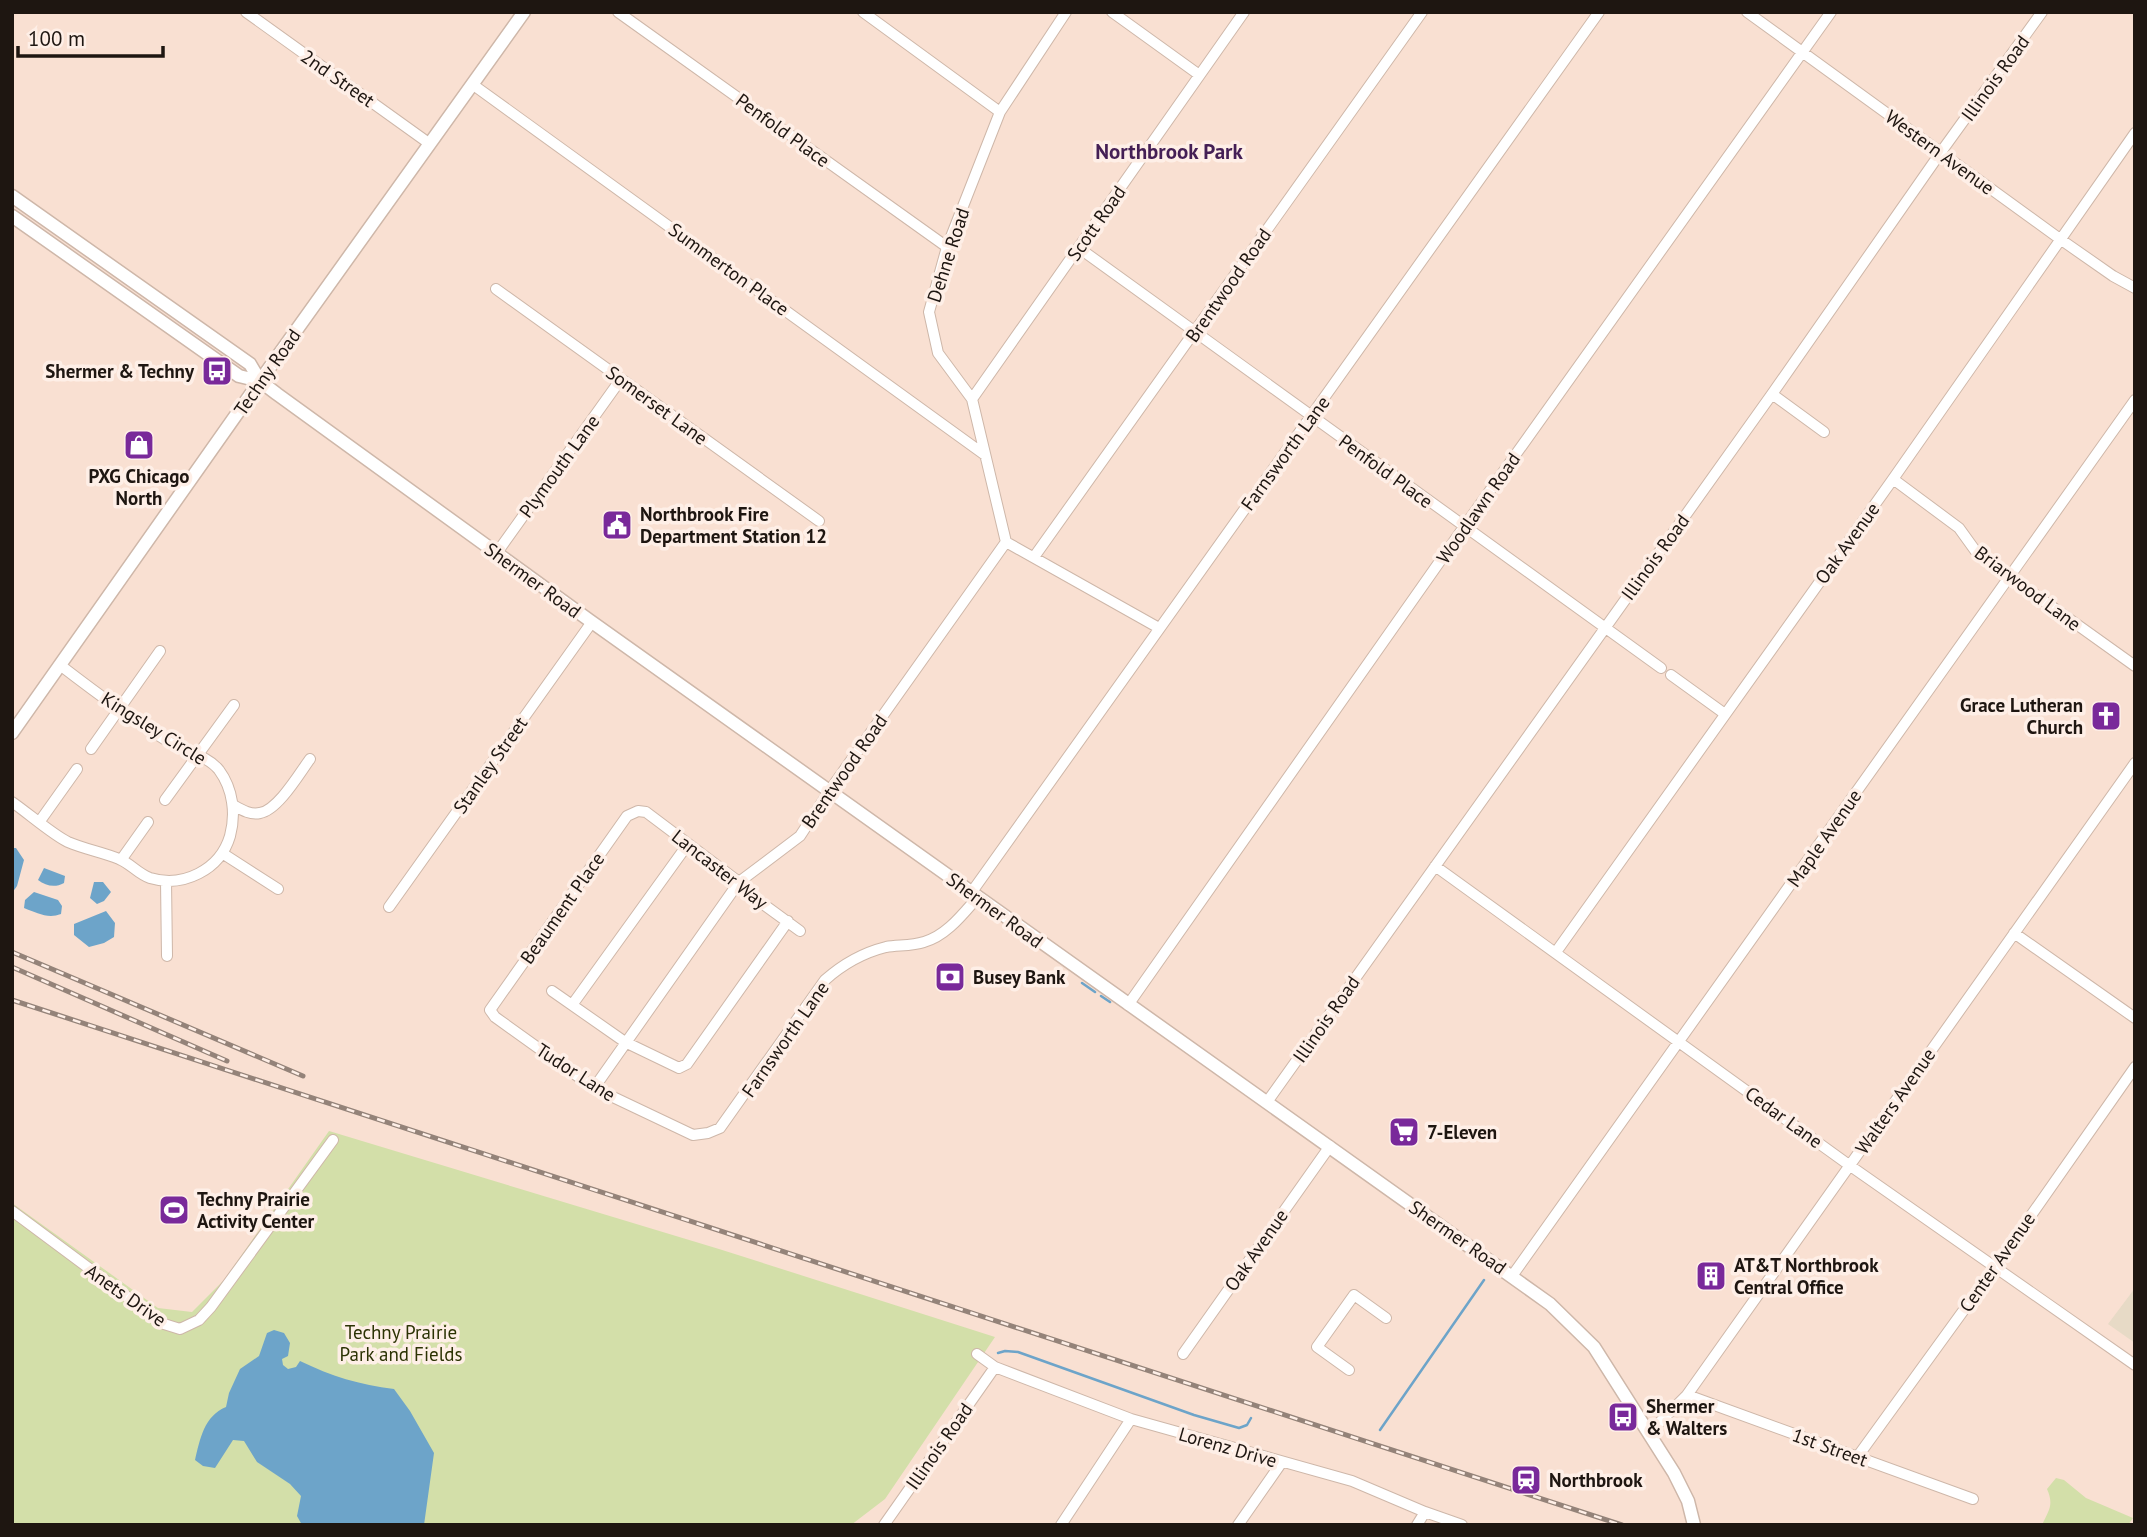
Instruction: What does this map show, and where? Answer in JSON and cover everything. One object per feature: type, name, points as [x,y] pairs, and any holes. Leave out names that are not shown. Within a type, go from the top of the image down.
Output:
[{"type":"main road","name":"Techny Road","points":[[12,733],[524,12]]},
{"type":"main road","name":"Shermer Road","points":[[12,196],[250,364],[260,381]]},
{"type":"main road","name":"Shermer Road","points":[[12,216],[239,376],[260,381],[496,554],[1550,1304],[1594,1346],[1688,1501],[1694,1525]]},
{"type":"street","name":"2nd Street","points":[[246,12],[430,144]]},
{"type":"street","name":"Penfold Place","points":[[618,12],[947,247]]},
{"type":"street","points":[[863,12],[1000,112]]},
{"type":"street","name":"Dehne Road","points":[[1006,542],[972,399],[938,354],[929,312],[947,247],[1000,112],[1066,12]]},
{"type":"street","points":[[1112,12],[1198,74]]},
{"type":"street","name":"Scott Road","points":[[972,399],[1244,12]]},
{"type":"street","name":"Brentwood Road","points":[[1034,556],[1422,12]]},
{"type":"street","name":"Farnsworth Lane","points":[[708,1133],[720,1128],[825,980],[840,967],[850,960],[885,948],[924,942],[949,928],[1159,628],[1599,12]]},
{"type":"street","name":"Western Avenue","points":[[1747,12],[2060,239],[2135,288]]},
{"type":"street","name":"Woodlawn Road","points":[[1128,1005],[1831,12]]},
{"type":"street","name":"Illinois Road","points":[[1267,1102],[2042,12]]},
{"type":"street","name":"Summerton Place","points":[[472,84],[985,455]]},
{"type":"street","name":"Oak Avenue","points":[[1556,952],[1893,479],[2135,133]]},
{"type":"street","name":"Penfold Place","points":[[1079,248],[1661,668]]},
{"type":"street","name":"Somerset Lane","points":[[496,289],[819,521]]},
{"type":"street","name":"Plymouth Lane","points":[[496,554],[621,379]]},
{"type":"street","points":[[1772,394],[1824,432]]},
{"type":"street","name":"Maple Avenue","points":[[1512,1276],[2135,400]]},
{"type":"street","name":"Briarwood Lane","points":[[1893,479],[1959,528],[1977,553],[2135,666]]},
{"type":"street","points":[[1006,542],[1159,628]]},
{"type":"street","name":"Brentwood Road","points":[[594,1088],[739,882],[800,836],[1006,542]]},
{"type":"street","name":"Stanley Street","points":[[389,907],[592,622]]},
{"type":"street","points":[[91,749],[160,651]]},
{"type":"street","name":"Kingsley Circle","points":[[60,665],[170,743],[198,756],[219,770],[229,788],[233,805],[229,838],[222,853]]},
{"type":"street","points":[[1671,675],[1724,714]]},
{"type":"street","points":[[165,800],[234,705]]},
{"type":"street","points":[[233,805],[247,812],[261,813],[275,806],[310,759]]},
{"type":"street","name":"Walters Avenue","points":[[1649,1433],[1687,1395],[2135,763]]},
{"type":"street","points":[[40,821],[77,769]]},
{"type":"street","points":[[12,802],[66,841],[121,860],[148,877],[166,881],[184,880],[202,873],[222,853],[278,889]]},
{"type":"street","name":"Lancaster Way","points":[[638,811],[646,812],[800,931]]},
{"type":"street","name":"Beaument Place","points":[[490,1010],[627,816],[638,811]]},
{"type":"street","points":[[121,860],[148,822]]},
{"type":"street","points":[[572,1005],[688,844]]},
{"type":"street","name":"Cedar Lane","points":[[1435,866],[1849,1164],[2135,1365]]},
{"type":"street","points":[[166,881],[167,956]]},
{"type":"street","points":[[552,991],[625,1042],[679,1068],[687,1064],[788,922]]},
{"type":"street","points":[[2014,933],[2135,1018]]},
{"type":"street","name":"Tudor Lane","points":[[490,1010],[495,1017],[594,1088],[693,1135],[708,1133]]},
{"type":"street","name":"Center Avenue","points":[[1858,1456],[2135,1067]]},
{"type":"street","name":"Anets Drive","points":[[12,1211],[155,1317],[180,1329],[199,1320],[211,1307],[333,1140]]},
{"type":"street","name":"Oak Avenue","points":[[1183,1354],[1329,1146]]},
{"type":"street","points":[[1349,1370],[1317,1347],[1331,1326],[1354,1295],[1386,1318]]},
{"type":"street","points":[[977,1354],[995,1367]]},
{"type":"street","name":"Illinois Road","points":[[884,1525],[995,1367]]},
{"type":"street","name":"Lorenz Drive","points":[[995,1367],[1131,1419],[1352,1481],[1425,1513],[1462,1525]]},
{"type":"street","name":"1st Street","points":[[1687,1395],[1973,1499]]},
{"type":"street","points":[[1060,1525],[1131,1419]]},
{"type":"street","points":[[1238,1525],[1282,1462]]},
{"type":"street","points":[[1417,1525],[1425,1513]]},
{"type":"shaded area","points":[[2135,1288],[2135,1343],[2108,1324]]},
{"type":"green space","name":"Techny Prairie Park and Fields","points":[[329,1131],[719,1249],[995,1337],[885,1499],[851,1525],[12,1525],[12,1203],[158,1308],[192,1312],[224,1280]]},
{"type":"green space","points":[[2056,1478],[2064,1480],[2086,1498],[2133,1518],[2128,1525],[2042,1525],[2049,1511],[2047,1489]]},
{"type":"water","points":[[12,848],[16,848],[24,860],[17,886],[12,893]]},
{"type":"water","points":[[44,868],[65,876],[64,883],[51,886],[38,880]]},
{"type":"water","points":[[94,882],[103,882],[111,892],[104,901],[97,904],[90,898]]},
{"type":"water","points":[[34,892],[58,900],[62,906],[61,914],[47,916],[24,908],[25,900]]},
{"type":"water","points":[[106,911],[115,923],[114,937],[89,947],[74,935],[74,924]]},
{"type":"water","points":[[274,1330],[284,1333],[290,1343],[288,1356],[282,1359],[283,1365],[288,1369],[296,1367],[300,1361],[346,1379],[394,1389],[434,1453],[424,1525],[302,1525],[297,1516],[301,1496],[290,1484],[257,1462],[244,1441],[233,1440],[215,1468],[203,1466],[195,1460],[204,1429],[213,1416],[226,1407],[240,1369],[259,1356],[267,1333]]},
{"type":"waterway","points":[[1082,983],[1095,992]]},
{"type":"waterway","points":[[1101,996],[1110,1002]]},
{"type":"waterway","points":[[1380,1430],[1484,1280]]},
{"type":"waterway","points":[[998,1353],[1018,1352],[1194,1415],[1239,1428],[1247,1425],[1251,1418]]},
{"type":"railway","points":[[12,952],[303,1076]]},
{"type":"railway","points":[[12,967],[227,1061]]},
{"type":"railway","points":[[12,1000],[1622,1525]]},
{"type":"place","name":"Shermer & Techny","points":[[217,371]]},
{"type":"place","name":"PXG Chicago North","points":[[139,445]]},
{"type":"place","name":"Northbrook Fire Department Station 12","points":[[617,525]]},
{"type":"place","name":"Grace Lutheran Church","points":[[2106,716]]},
{"type":"place","name":"Busey Bank","points":[[950,977]]},
{"type":"place","name":"7-Eleven","points":[[1404,1132]]},
{"type":"place","name":"Techny Prairie Activity Center","points":[[174,1210]]},
{"type":"place","name":"AT&T Northbrook Central Office","points":[[1711,1276]]},
{"type":"place","name":"Shermer & Walters","points":[[1623,1417]]},
{"type":"place","name":"Northbrook","points":[[1526,1480]]},
{"type":"district","name":"Northbrook Park","points":[[1169,152]]}]
